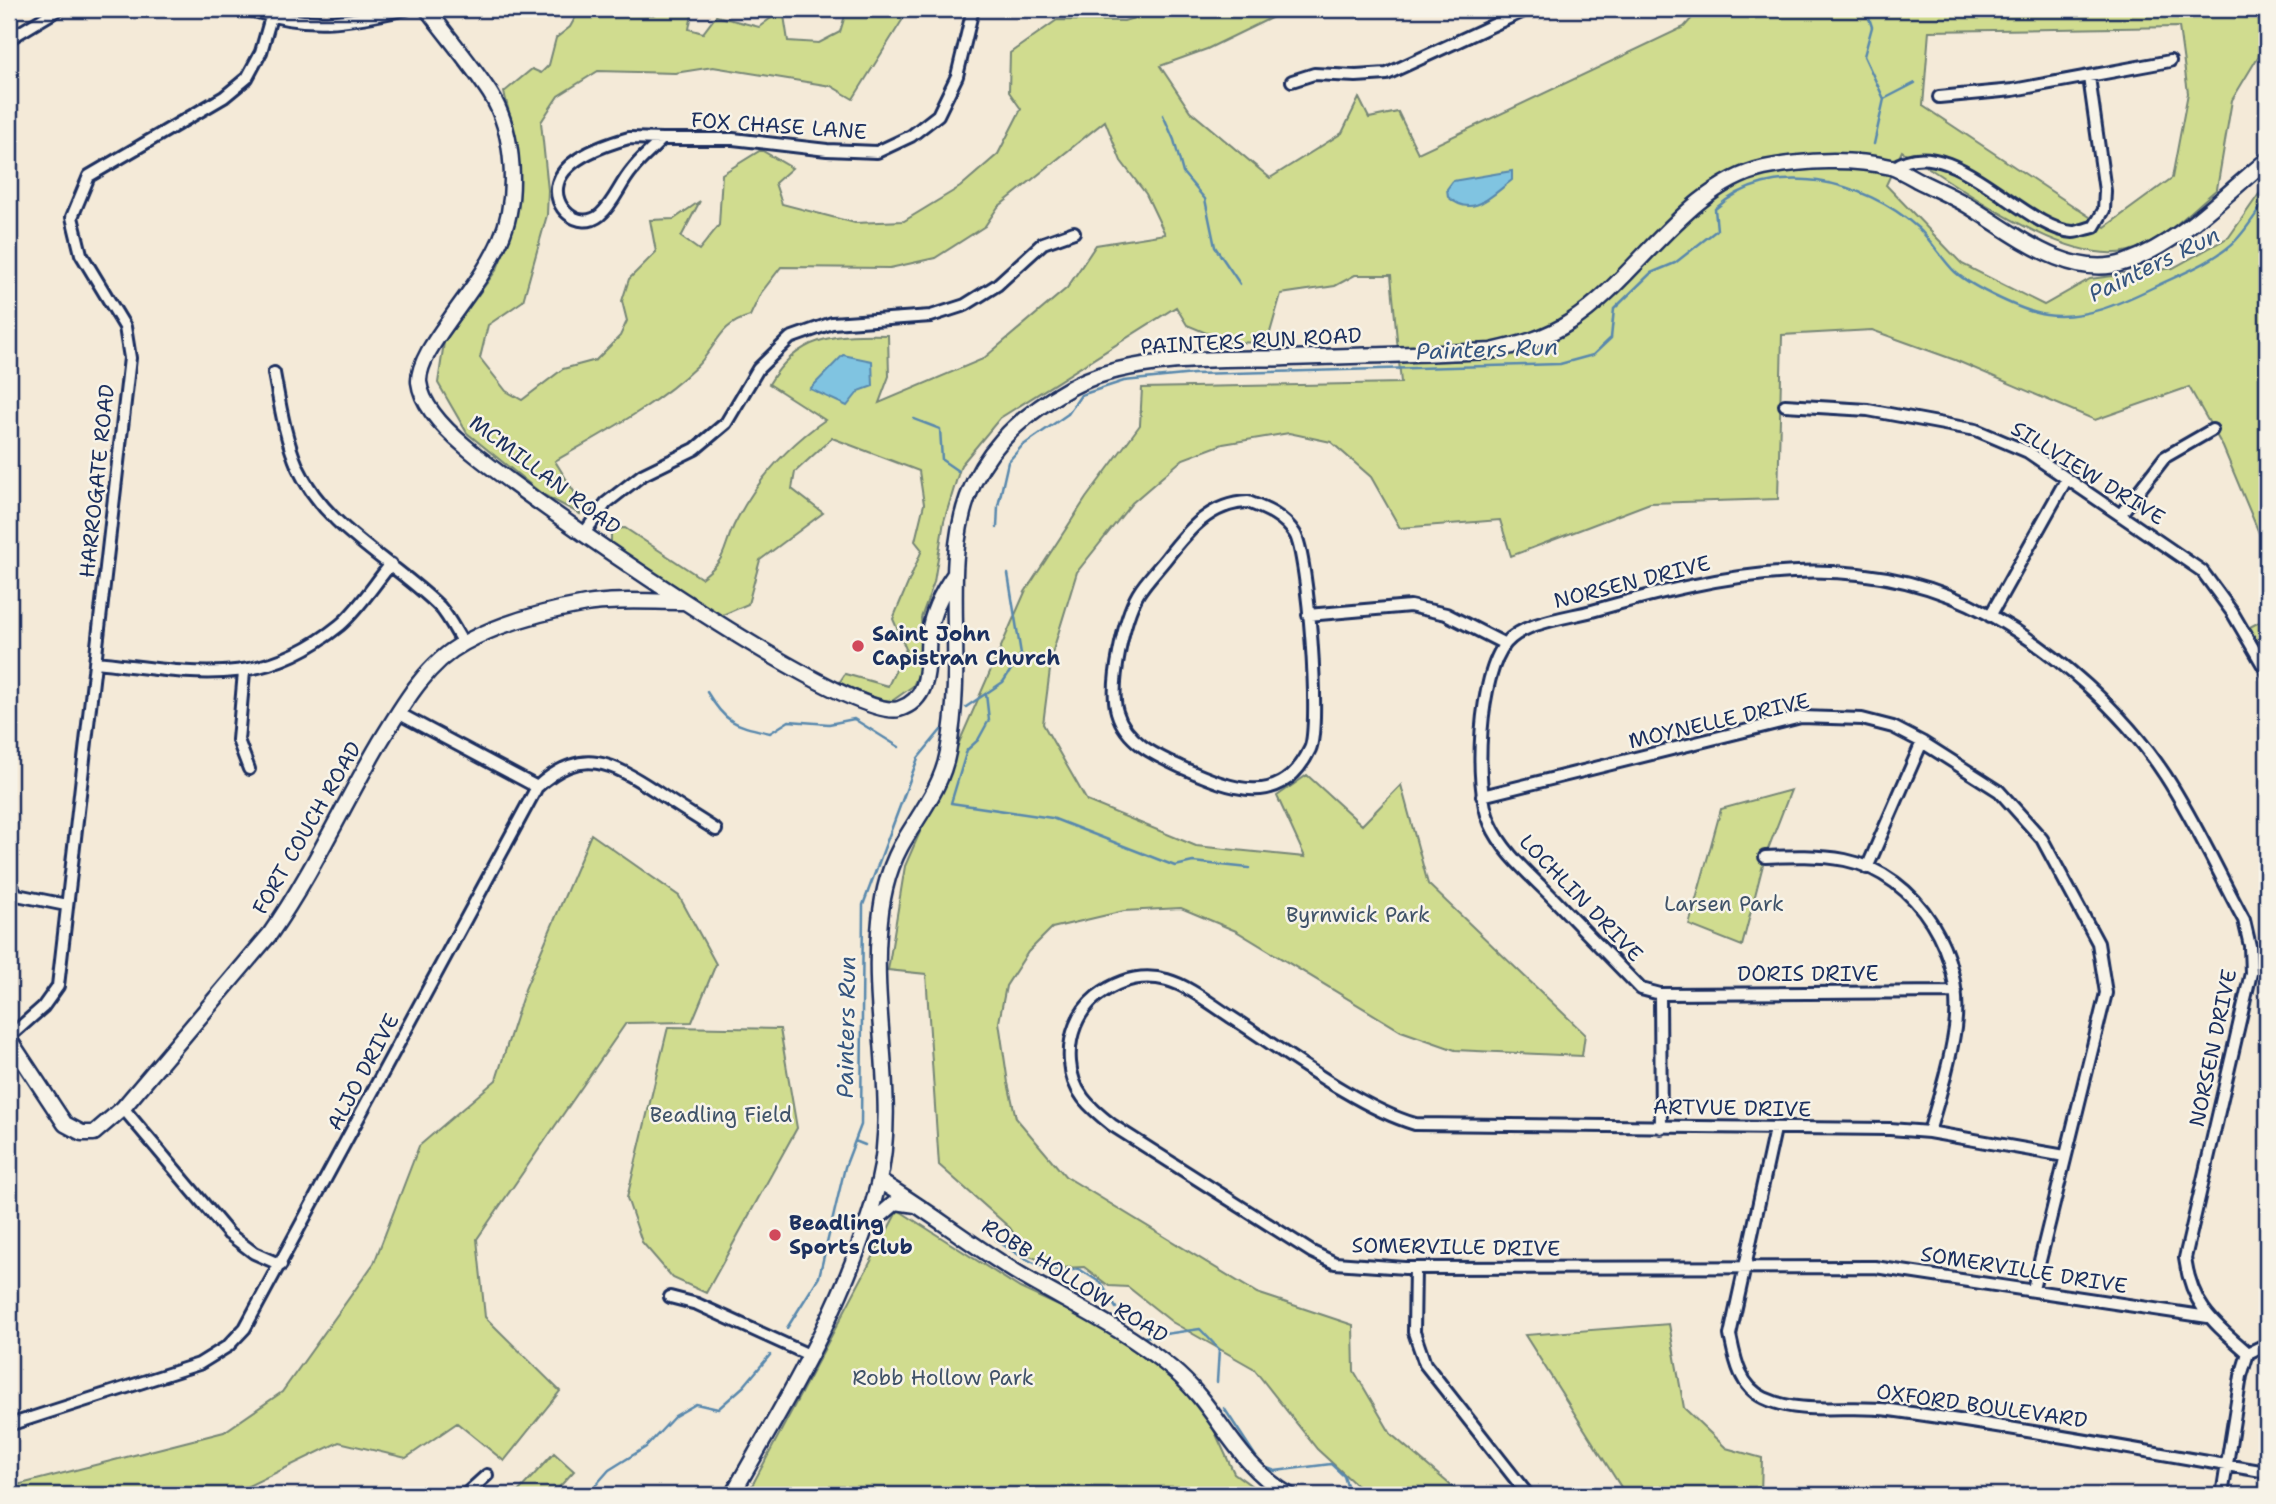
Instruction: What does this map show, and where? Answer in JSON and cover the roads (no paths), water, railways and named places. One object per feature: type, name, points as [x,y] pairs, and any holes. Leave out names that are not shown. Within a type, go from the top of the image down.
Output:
[{"type":"street","points":[[9,39],[59,9]]},
{"type":"street","points":[[247,9],[271,17],[327,24],[406,9]]},
{"type":"street","name":"MCMILLAN ROAD","points":[[427,9],[492,96],[509,143],[511,195],[502,238],[485,269],[430,348],[419,381],[430,410],[466,447],[682,602],[851,697],[885,710],[900,708],[913,700],[923,687],[930,665],[929,633],[941,592],[954,575]]},
{"type":"street","name":"FOX CHASE LANE","points":[[662,139],[633,168],[610,205],[598,217],[583,221],[562,209],[556,196],[558,180],[570,166],[597,146],[628,138],[733,139],[877,152],[911,136],[938,115],[957,76],[973,9]]},
{"type":"street","points":[[1292,81],[1314,74],[1387,74],[1528,9]]},
{"type":"street","name":"HARROGATE ROAD","points":[[9,1038],[43,1007],[58,986],[130,358],[125,327],[81,254],[72,217],[89,176],[224,97],[247,78],[261,52],[271,17]]},
{"type":"street","points":[[1939,97],[2013,90],[2170,61]]},
{"type":"street","points":[[1893,168],[1904,160],[1920,157],[1944,163],[1996,188],[2045,222],[2072,232],[2094,227],[2104,210],[2105,191],[2089,77]]},
{"type":"street","name":"PAINTERS RUN ROAD","points":[[732,1495],[835,1304],[865,1230],[879,1181],[885,1124],[878,940],[882,893],[900,849],[929,801],[948,754],[953,693],[954,575],[957,535],[964,502],[986,461],[1039,407],[1074,385],[1121,369],[1163,364],[1491,351],[1530,343],[1570,322],[1609,292],[1685,215],[1720,187],[1762,169],[1813,162],[1854,162],[1893,168],[1963,203],[2044,252],[2083,265],[2123,263],[2162,246],[2267,160]]},
{"type":"street","points":[[585,533],[606,503],[642,475],[695,449],[726,423],[758,369],[790,338],[832,323],[931,316],[965,305],[997,285],[1043,243],[1074,232]]},
{"type":"street","points":[[274,373],[285,426],[298,469],[322,504],[359,541],[391,564],[442,609],[463,643]]},
{"type":"street","name":"SILLVIEW DRIVE","points":[[1785,405],[1868,410],[1976,430],[2028,452],[2202,571],[2232,612],[2267,672]]},
{"type":"street","points":[[2122,514],[2165,457],[2212,430]]},
{"type":"street","points":[[1990,615],[2066,480]]},
{"type":"street","points":[[1248,502],[1272,511],[1284,521],[1295,534],[1300,548],[1308,615],[1316,714],[1314,740],[1304,762],[1282,782],[1255,790],[1228,788],[1153,754],[1128,734],[1117,712],[1115,691],[1125,628],[1138,594],[1209,512],[1233,503],[1248,502]]},
{"type":"street","points":[[96,662],[195,672],[244,672],[293,657],[342,624],[391,564]]},
{"type":"street","name":"NORSEN DRIVE","points":[[1505,644],[1529,629],[1677,586],[1805,571],[1881,576],[1937,591],[1990,615],[2098,695],[2135,734],[2165,776],[2244,920],[2250,946],[2251,972],[2185,1258],[2195,1299],[2208,1317],[2248,1353]]},
{"type":"street","name":"FORT COUCH ROAD","points":[[9,1038],[55,1113],[74,1130],[94,1132],[124,1108],[270,934],[292,903],[345,802],[398,713],[429,670],[463,643],[526,619],[587,604],[682,602]]},
{"type":"street","points":[[1308,615],[1410,606],[1446,614],[1505,644]]},
{"type":"street","name":"LOCHLIN DRIVE","points":[[1505,644],[1492,670],[1481,755],[1482,796],[1490,822],[1506,850],[1641,989],[1660,994]]},
{"type":"street","points":[[244,672],[238,740],[249,769]]},
{"type":"street","points":[[398,713],[537,787]]},
{"type":"street","name":"MOYNELLE DRIVE","points":[[1482,796],[1801,717],[1861,719],[1893,727],[1922,741],[1998,791],[2042,839],[2098,943],[2106,993],[2033,1289]]},
{"type":"street","points":[[1867,868],[1922,741]]},
{"type":"street","name":"ALJO DRIVE","points":[[9,1425],[146,1383],[212,1357],[245,1328],[537,787],[555,771],[574,764],[596,761],[622,769],[716,830]]},
{"type":"street","points":[[1765,857],[1807,855],[1846,860],[1867,868],[1888,878],[1910,896],[1942,938],[1952,965],[1956,992],[1955,1027],[1929,1132]]},
{"type":"street","points":[[9,882],[17,895],[66,905]]},
{"type":"street","name":"SOMERVILLE DRIVE","points":[[1397,1119],[1200,997],[1167,980],[1138,977],[1111,985],[1090,1001],[1074,1024],[1069,1051],[1071,1079],[1087,1105],[1112,1125],[1312,1252],[1335,1263],[1415,1268],[1875,1266],[2033,1289],[2195,1318],[2208,1317]]},
{"type":"street","name":"DORIS DRIVE","points":[[1660,994],[1956,992]]},
{"type":"street","points":[[1660,994],[1661,1128]]},
{"type":"street","points":[[124,1108],[229,1234],[254,1253],[281,1265]]},
{"type":"street","name":"ARTVUE DRIVE","points":[[1397,1119],[1415,1124],[1929,1132],[2064,1156]]},
{"type":"street","points":[[1744,1266],[1775,1129]]},
{"type":"street","name":"ROBB HOLLOW ROAD","points":[[879,1181],[921,1205],[1011,1269],[1092,1312],[1169,1366],[1210,1409],[1249,1465],[1289,1495]]},
{"type":"street","points":[[865,1230],[896,1202],[921,1205]]},
{"type":"street","name":"OXFORD BOULEVARD","points":[[1744,1266],[1730,1335],[1736,1367],[1747,1384],[1762,1397],[1790,1406],[1886,1409],[2267,1472]]},
{"type":"street","points":[[1415,1268],[1414,1332],[1425,1364],[1528,1495]]},
{"type":"street","points":[[670,1297],[697,1304],[809,1355]]},
{"type":"street","points":[[2222,1495],[2241,1376],[2248,1353],[2267,1344]]},
{"type":"street","points":[[465,1495],[487,1475]]},
{"type":"water","points":[[1512,171],[1512,180],[1482,203],[1466,206],[1448,197],[1447,189],[1453,181]]},
{"type":"water","points":[[843,355],[872,361],[873,386],[859,391],[847,406],[810,389]]},
{"type":"waterway","points":[[1866,9],[1872,27],[1864,56],[1884,99]]},
{"type":"waterway","points":[[1874,144],[1884,99],[1915,83]]},
{"type":"waterway","points":[[1163,115],[1174,140],[1183,173],[1205,199],[1215,247],[1240,284]]},
{"type":"waterway","name":"Painters Run","points":[[997,528],[998,506],[1008,462],[1022,446],[1068,414],[1081,395],[1124,381],[1194,374],[1560,364],[1593,355],[1611,338],[1614,309],[1651,273],[1675,263],[1717,230],[1715,209],[1738,193],[1763,183],[1818,181],[1872,197],[1918,228],[1955,272],[1973,285],[2036,313],[2060,316],[2088,313],[2114,305],[2203,264],[2236,240],[2267,199]]},
{"type":"waterway","points":[[914,419],[940,429],[942,460],[958,471]]},
{"type":"waterway","name":"Painters Run","points":[[966,707],[1003,682],[1021,654],[1008,574]]},
{"type":"waterway","points":[[707,692],[726,717],[748,728],[770,733],[789,721],[829,724],[854,719],[899,747]]},
{"type":"waterway","points":[[986,694],[989,720],[978,740],[967,750],[951,803],[1052,818],[1175,866],[1193,862],[1249,868]]},
{"type":"waterway","name":"Painters Run","points":[[787,1328],[819,1277],[845,1167],[861,1125],[863,905],[918,758],[941,730]]},
{"type":"waterway","points":[[855,1141],[865,1145]]},
{"type":"waterway","points":[[996,1240],[1035,1264],[1056,1270],[1079,1269],[1101,1283],[1116,1308]]},
{"type":"waterway","points":[[1144,1337],[1200,1329],[1219,1349],[1217,1382]]},
{"type":"waterway","name":"Painters Run","points":[[587,1495],[609,1470],[646,1447],[675,1416],[696,1404],[718,1409],[744,1386],[770,1355]]},
{"type":"waterway","points":[[1224,1408],[1262,1466],[1275,1471],[1331,1464],[1344,1476],[1350,1495]]},
{"type":"place","name":"Saint John Capistran Church","points":[[858,646]]},
{"type":"place","name":"Beadling Sports Club","points":[[775,1235]]},
{"type":"park label","name":"Larsen Park","points":[[1724,904]]},
{"type":"park label","name":"Byrnwick Park","points":[[1358,915]]},
{"type":"park label","name":"Beadling Field","points":[[721,1115]]},
{"type":"park label","name":"Robb Hollow Park","points":[[943,1378]]}]
